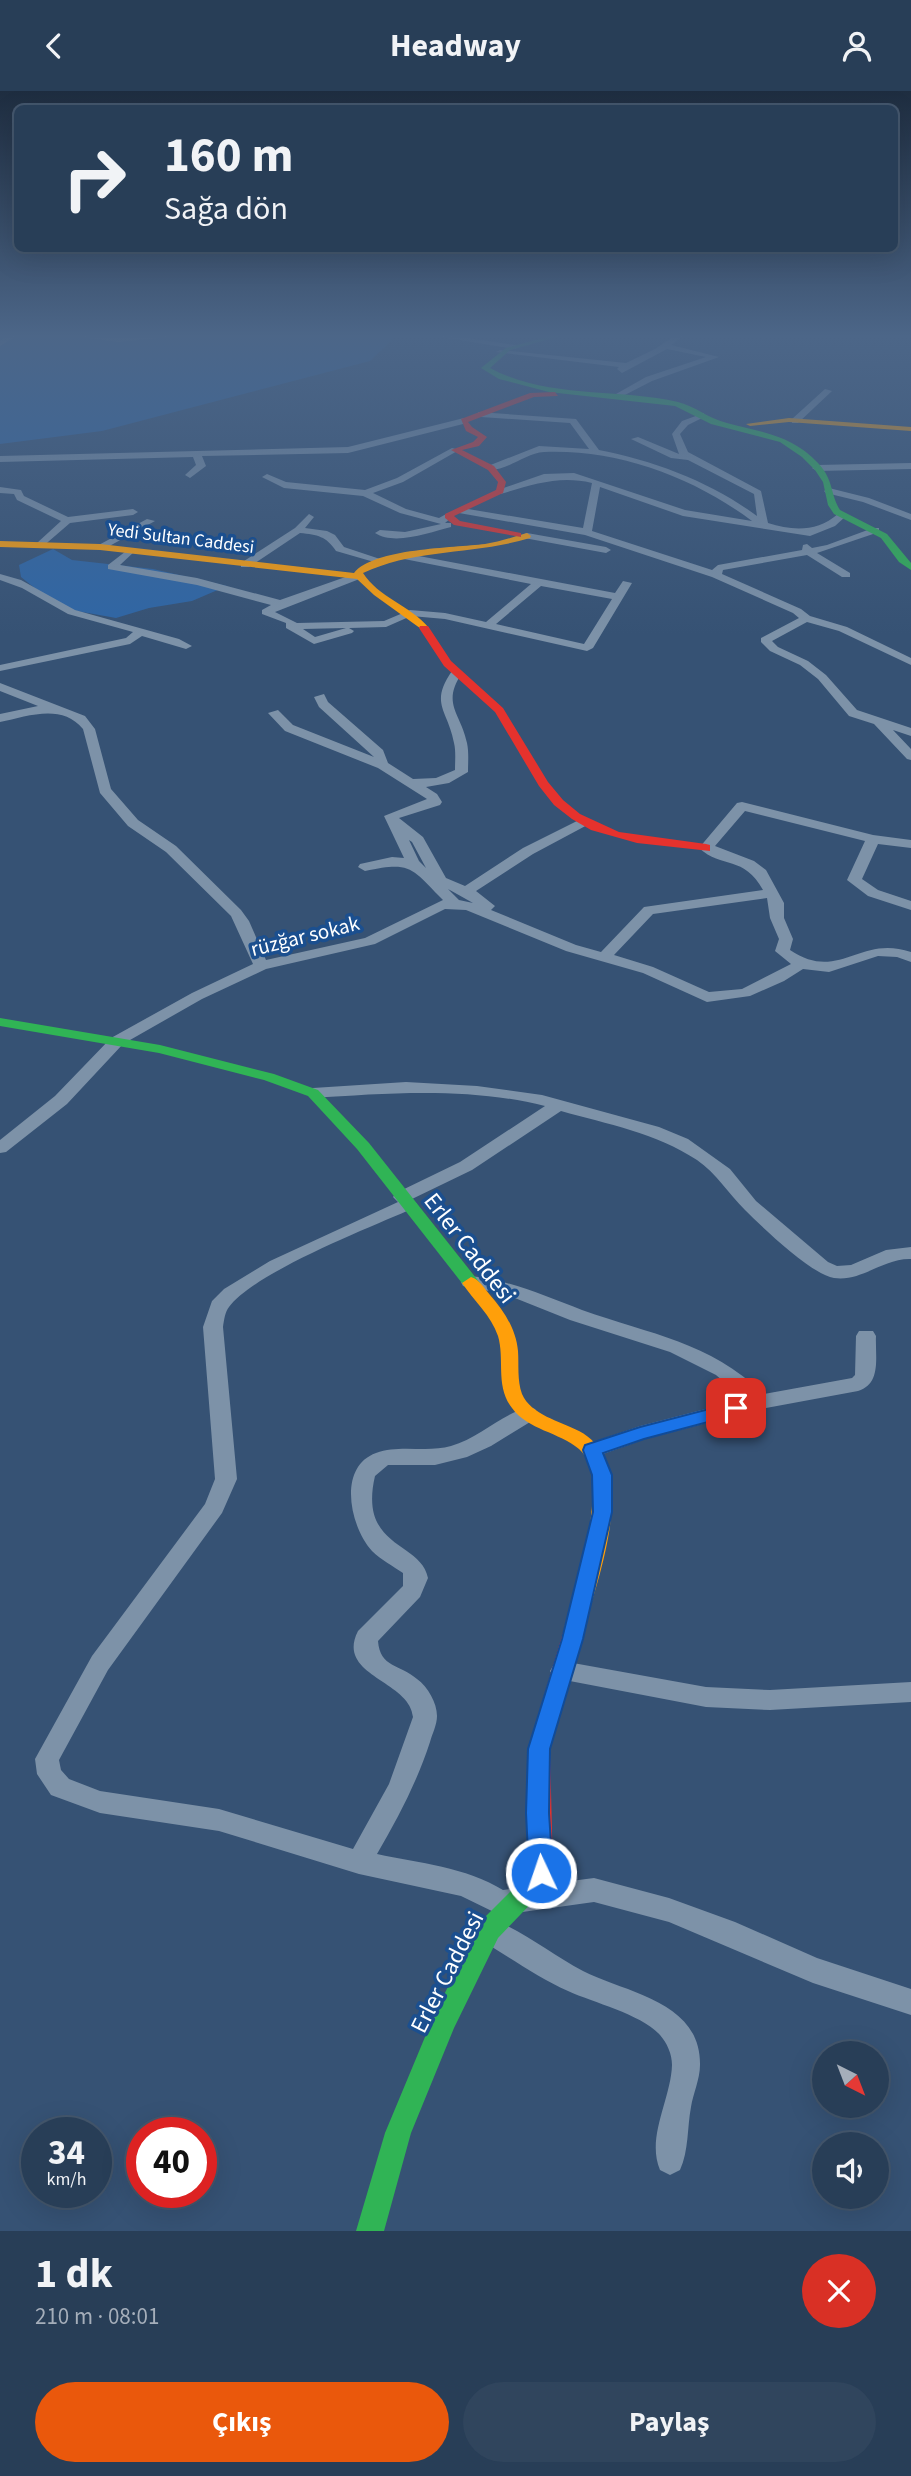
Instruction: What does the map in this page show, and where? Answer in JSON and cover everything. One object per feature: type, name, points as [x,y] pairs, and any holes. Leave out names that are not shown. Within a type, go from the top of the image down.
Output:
[{"type":"street","points":[[0,459],[348,450],[409,435]]},
{"type":"street","points":[[267,477],[284,485],[365,493],[398,483],[404,476],[423,469],[455,450],[476,444],[484,437],[480,435]]},
{"type":"street","points":[[584,435],[596,451]]},
{"type":"street","points":[[676,435],[682,456]]},
{"type":"street","points":[[769,435],[796,448],[817,468],[827,482],[832,504],[841,516],[876,530],[888,540],[900,561],[911,567]]},
{"type":"street","points":[[635,439],[682,456],[758,493],[764,524]]},
{"type":"street","points":[[455,450],[491,468],[502,482],[500,491]]},
{"type":"street","points":[[491,468],[516,461],[531,450],[596,451],[633,460],[683,479],[744,509],[764,524],[776,527]]},
{"type":"street","points":[[190,475],[201,466],[197,454]]},
{"type":"street","points":[[633,460],[682,456]]},
{"type":"street","points":[[817,468],[911,466]]},
{"type":"street","points":[[380,533],[405,535],[455,516],[500,491],[544,477],[574,476],[683,513],[810,533],[832,524],[841,516]]},
{"type":"street","points":[[587,532],[592,515],[591,499],[597,482]]},
{"type":"street","points":[[0,490],[18,492],[20,498],[67,520],[132,512]]},
{"type":"street","points":[[829,491],[866,500],[911,517]]},
{"type":"street","points":[[314,499],[337,492]]},
{"type":"street","points":[[365,493],[426,519],[441,520],[455,516],[587,532],[716,575],[797,611],[806,618],[843,629],[911,662]]},
{"type":"street","points":[[455,516],[527,536],[606,550]]},
{"type":"street","points":[[246,565],[298,530],[309,517]]},
{"type":"street","points":[[67,520],[37,545],[2,563],[45,599],[64,609],[162,640],[175,639],[186,646]]},
{"type":"street","points":[[100,547],[150,521]]},
{"type":"street","points":[[298,530],[324,533],[332,537],[340,549],[381,561]]},
{"type":"street","points":[[716,575],[718,568],[829,548],[876,530]]},
{"type":"street","points":[[807,551],[810,533]]},
{"type":"street","points":[[358,576],[360,570],[381,561],[434,551],[503,544],[527,536]]},
{"type":"street","points":[[386,543],[434,551]]},
{"type":"street","name":"Yedi Sultan Caddesi","points":[[0,544],[100,547],[358,576]]},
{"type":"street","points":[[130,551],[112,567],[161,573],[237,590],[280,604]]},
{"type":"street","points":[[807,551],[846,575]]},
{"type":"street","points":[[403,556],[617,597]]},
{"type":"street","points":[[358,576],[280,604],[266,613],[292,622],[290,626],[314,641],[365,626],[386,624],[410,613],[489,625],[587,648],[627,583]]},
{"type":"street","points":[[358,576],[374,591],[410,613],[456,673],[499,711],[560,806],[584,823],[624,835],[706,848],[761,873],[777,903],[777,918],[786,939],[782,951],[801,964],[829,967],[876,951],[890,951],[911,957]]},
{"type":"street","points":[[489,625],[539,582]]},
{"type":"street","points":[[806,618],[765,640],[774,649],[804,663],[822,677],[853,713],[911,732]]},
{"type":"street","points":[[0,668],[130,641],[139,632]]},
{"type":"street","points":[[891,653],[911,647]]},
{"type":"street","points":[[409,783],[427,785],[443,782],[462,772],[460,743],[445,708],[448,682],[456,673]]},
{"type":"street","points":[[0,687],[81,719],[89,729],[105,790],[133,823],[171,849],[236,913],[261,966]]},
{"type":"street","points":[[320,697],[323,704],[379,753],[382,765]]},
{"type":"street","points":[[0,718],[51,708]]},
{"type":"street","points":[[274,713],[289,728],[382,765],[431,796],[435,802],[391,817],[413,863],[454,903],[470,906],[603,958],[648,970],[707,997],[745,993],[779,978],[801,964]]},
{"type":"street","points":[[880,724],[911,756]]},
{"type":"street","points":[[431,796],[443,782]]},
{"type":"street","points":[[706,848],[742,806],[873,839],[911,844]]},
{"type":"street","points":[[395,823],[418,840],[440,881],[466,891],[519,927]]},
{"type":"street","points":[[466,891],[528,851],[584,823]]},
{"type":"street","points":[[873,839],[854,880],[873,893],[911,906]]},
{"type":"street","points":[[365,867],[392,861],[413,863]]},
{"type":"street","points":[[603,958],[649,910],[772,893]]},
{"type":"street","name":"rüzğar sokak","points":[[0,1148],[61,1100],[117,1041],[197,996],[261,966],[370,941],[441,905],[454,903]]},
{"type":"street","name":"Erler Caddesi","points":[[0,1022],[197,1057],[313,1093],[347,1128],[503,1327],[509,1352],[511,1387],[517,1402],[528,1415]]},
{"type":"street","points":[[313,1093],[406,1087],[523,1096],[558,1105],[653,1131],[690,1148],[724,1173],[750,1205],[833,1273],[848,1274],[890,1253],[911,1253]]},
{"type":"street","points":[[558,1105],[466,1166],[405,1201],[235,1289],[219,1306],[213,1327],[226,1479],[214,1507],[100,1663],[47,1759],[49,1774],[60,1787],[100,1802],[219,1820],[359,1862],[461,1884],[481,1891],[500,1903],[594,1890],[669,1910],[725,1931],[813,1970],[911,2002]]},
{"type":"street","points":[[470,1282],[508,1287],[577,1315],[677,1347],[712,1362],[737,1380],[760,1402]]},
{"type":"street","points":[[359,1862],[397,1797],[426,1717],[422,1702],[409,1686],[372,1665],[366,1655],[366,1638],[412,1591],[416,1581],[414,1570],[378,1543],[369,1527],[362,1490],[367,1470],[378,1460],[391,1457],[437,1457],[465,1449],[496,1435],[528,1415],[581,1441],[592,1450],[640,1433],[760,1402],[858,1384],[865,1377],[866,1336]]},
{"type":"street","name":"Erler Caddesi","points":[[370,2231],[398,2133],[444,2022],[489,1930],[536,1884],[541,1873],[539,1749],[603,1512],[602,1475],[592,1450]]},
{"type":"street","points":[[562,1671],[706,1697],[770,1700],[911,1692]]},
{"type":"street","points":[[489,1930],[575,1981],[642,2008],[669,2024],[682,2043],[686,2065],[676,2109],[670,2160]]},
{"type":"shaded area","points":[[0,435],[72,435],[0,444]]},
{"type":"shaded area","points":[[53,549],[72,560],[153,569],[227,586],[192,601],[149,608],[116,618],[71,610],[42,594],[21,577],[19,565]]},
{"type":"traffic: fast","points":[[767,435],[783,440],[805,455],[827,482],[837,512],[884,536],[911,567]]},
{"type":"traffic: fast","points":[[0,1022],[160,1049],[269,1077],[313,1093],[363,1146],[471,1283]]},
{"type":"traffic: fast","points":[[370,2231],[398,2133],[444,2022],[489,1930],[538,1880]]},
{"type":"traffic: slow","points":[[424,628],[368,586],[358,572],[399,556],[485,547],[527,536]]},
{"type":"traffic: slow","points":[[0,544],[100,547],[358,576]]},
{"type":"traffic: slow","points":[[471,1283],[493,1310],[506,1333],[512,1389],[518,1403],[543,1423],[582,1441],[590,1448],[599,1464],[602,1509],[598,1536],[574,1629]]},
{"type":"traffic: jam","points":[[479,435],[483,437],[476,444],[455,450],[491,468],[502,482],[500,491],[448,516],[457,523],[518,535]]},
{"type":"traffic: jam","points":[[424,628],[448,663],[499,710],[543,784],[559,803],[576,817],[616,834],[706,848]]},
{"type":"traffic: jam","points":[[538,1880],[541,1873],[539,1749],[574,1629]]},
{"type":"route","points":[[541,1873],[537,1766],[539,1749],[572,1639],[603,1512],[602,1475],[592,1450],[640,1433],[736,1408]]}]
